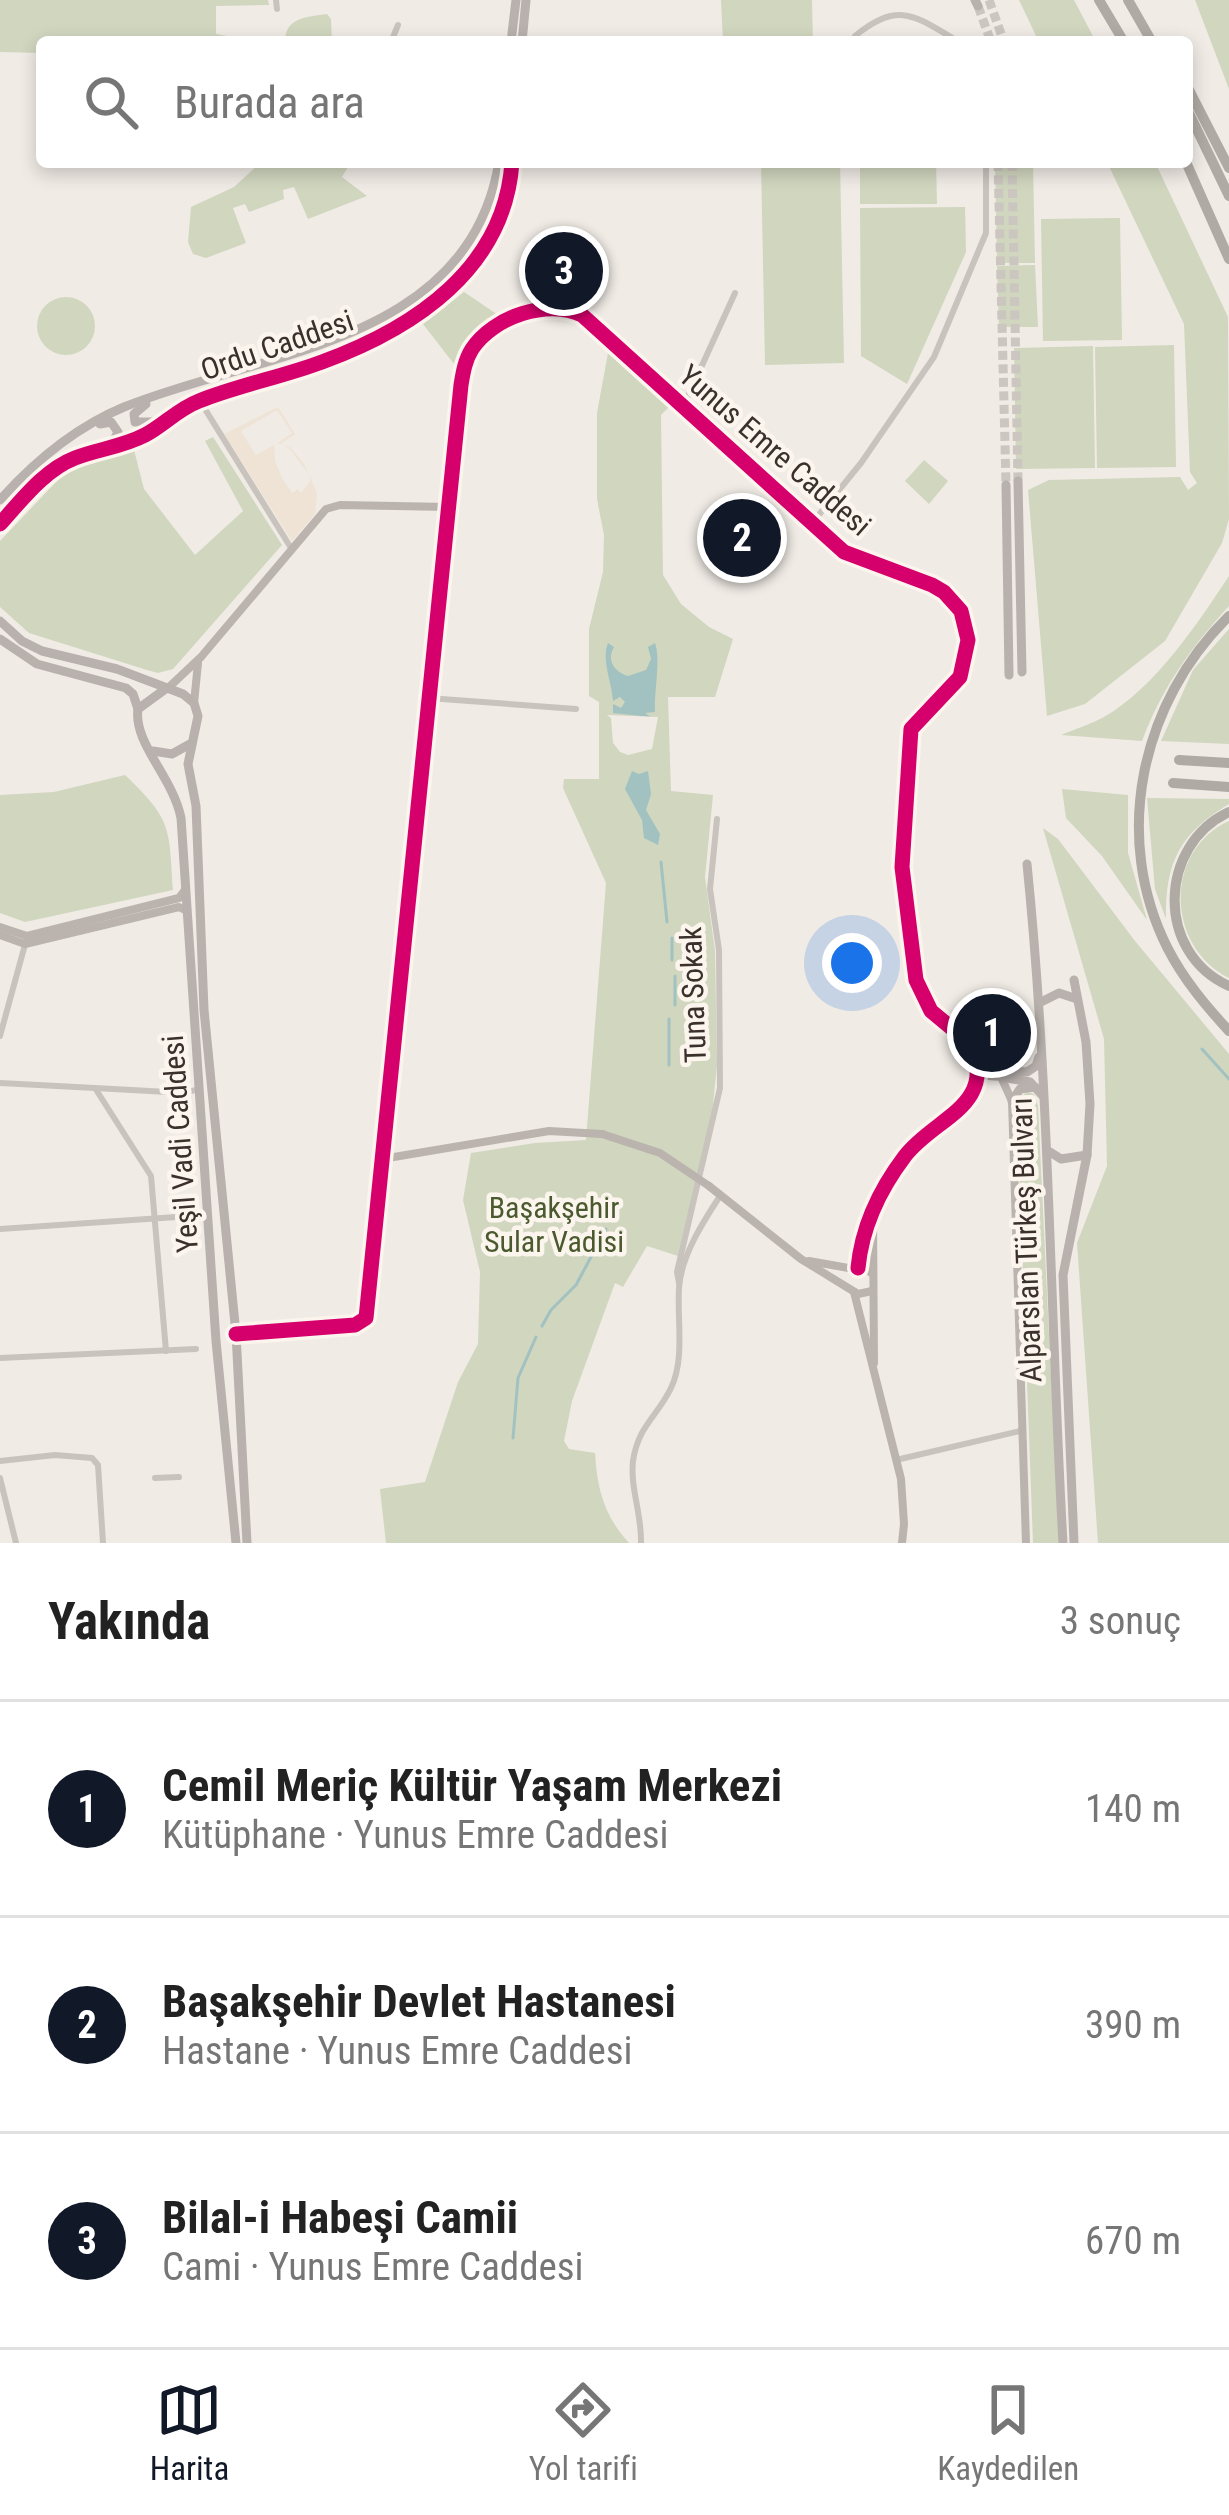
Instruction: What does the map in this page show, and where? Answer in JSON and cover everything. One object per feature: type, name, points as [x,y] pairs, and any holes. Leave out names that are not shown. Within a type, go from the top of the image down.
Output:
[{"type":"highway","points":[[1099,0],[1120,36]]},
{"type":"highway","points":[[1128,0],[1149,36]]},
{"type":"highway","points":[[1193,98],[1229,167]]},
{"type":"highway","points":[[1193,121],[1229,196]]},
{"type":"highway","points":[[1189,168],[1229,259]]},
{"type":"highway","points":[[1229,616],[1189,662],[1165,704],[1148,750],[1139,813],[1144,880],[1156,922],[1187,980],[1229,1031]]},
{"type":"highway","points":[[1179,760],[1229,763]]},
{"type":"highway","points":[[1173,783],[1229,787]]},
{"type":"highway","points":[[1229,812],[1208,824],[1185,851],[1174,902],[1188,950],[1229,986]]},
{"type":"main road","points":[[523,36],[526,0]]},
{"type":"main road","points":[[512,36],[514,4]]},
{"type":"main road","name":"Ordu Caddesi","points":[[0,500],[34,466],[83,429],[122,408],[317,346],[415,297],[447,269],[476,233],[490,203],[498,168]]},
{"type":"main road","name":"Ordu Caddesi","points":[[0,524],[34,487],[76,457],[137,439],[200,400],[367,344],[446,291],[493,238],[510,191],[512,168]]},
{"type":"main road","points":[[166,394],[134,414],[140,425],[166,421]]},
{"type":"main road","points":[[76,457],[113,440],[118,432],[111,422],[83,429]]},
{"type":"main road","points":[[1018,481],[1022,672]]},
{"type":"main road","points":[[1006,484],[1009,675]]},
{"type":"main road","points":[[0,621],[32,647],[126,672],[183,694],[194,703]]},
{"type":"main road","points":[[0,639],[37,664],[126,688],[138,709],[166,689]]},
{"type":"main road","name":"Yeşil Vadi Caddesi","points":[[194,703],[199,724],[188,764],[196,806],[208,1051],[235,1334],[247,1543]]},
{"type":"main road","name":"Yeşil Vadi Caddesi","points":[[138,709],[138,731],[170,782],[179,808],[215,1337],[236,1543]]},
{"type":"main road","points":[[148,748],[166,754],[190,744]]},
{"type":"main road","name":"Alparslan Türkeş Bulvarı","points":[[1027,865],[1050,1152],[1053,1358],[1063,1543]]},
{"type":"main road","name":"Alparslan Türkeş Bulvarı","points":[[1074,980],[1089,1088],[1087,1155],[1063,1275],[1075,1543]]},
{"type":"main road","points":[[1039,1004],[1059,993],[1077,999]]},
{"type":"main road","points":[[1001,1073],[1032,1070],[1042,1046]]},
{"type":"main road","points":[[1001,1073],[1026,1081],[1046,1101]]},
{"type":"main road","points":[[1012,1101],[1020,1089],[1037,1088]]},
{"type":"main road","points":[[1050,1152],[1060,1159],[1087,1155]]},
{"type":"main road","points":[[224,1325],[235,1334],[227,1346],[215,1337],[224,1325]]},
{"type":"street","points":[[855,36],[875,19],[897,13],[924,20],[949,36]]},
{"type":"street","points":[[393,36],[398,25]]},
{"type":"street","points":[[813,522],[861,463],[934,357],[986,233],[986,168]]},
{"type":"street","points":[[684,405],[735,293]]},
{"type":"street","name":"Yunus Emre Caddesi","points":[[428,703],[465,364],[483,336],[514,317],[549,309],[575,311],[855,558],[944,592],[965,621],[968,640],[960,677],[911,729],[902,867],[916,980],[931,1011],[967,1039],[977,1060]]},
{"type":"street","points":[[200,400],[291,548]]},
{"type":"street","points":[[166,689],[201,657],[319,514],[333,506],[448,507]]},
{"type":"street","points":[[194,703],[201,657]]},
{"type":"street","points":[[428,703],[576,709]]},
{"type":"street","points":[[235,1334],[363,1322],[422,760]]},
{"type":"street","name":"Tuna Sokak","points":[[679,1283],[677,1272],[720,1088],[719,950],[710,889],[717,819]]},
{"type":"street","points":[[26,940],[178,898],[186,889]]},
{"type":"street","points":[[0,931],[26,940],[179,907],[188,911]]},
{"type":"street","points":[[0,1036],[26,940]]},
{"type":"street","points":[[902,1543],[904,1502],[896,1460],[848,1281],[856,1269],[873,1207],[906,1154],[970,1100],[977,1060],[1001,1073],[1012,1101],[1026,1543]]},
{"type":"street","points":[[977,1076],[1001,1073]]},
{"type":"street","points":[[0,1083],[186,1093],[200,1087]]},
{"type":"street","points":[[95,1088],[147,1166],[166,1351]]},
{"type":"street","points":[[186,1093],[202,1106]]},
{"type":"street","points":[[382,1159],[549,1131],[602,1134],[660,1153],[801,1259],[852,1291],[872,1291]]},
{"type":"street","points":[[641,1543],[632,1466],[642,1427],[670,1389],[676,1367],[679,1283],[699,1229],[720,1196]]},
{"type":"street","points":[[873,1207],[874,1376]]},
{"type":"street","points":[[0,1228],[210,1215]]},
{"type":"street","points":[[801,1259],[873,1274]]},
{"type":"street","points":[[0,1358],[196,1349]]},
{"type":"street","points":[[896,1460],[1020,1431]]},
{"type":"street","points":[[0,1461],[56,1455],[92,1458],[98,1465],[103,1543]]},
{"type":"street","points":[[155,1478],[179,1477]]},
{"type":"street","points":[[0,1478],[16,1543]]},
{"type":"green space","points":[[0,0],[268,0],[269,5],[216,6],[216,34],[227,36],[36,36],[36,53],[0,52]]},
{"type":"green space","points":[[721,0],[812,0],[813,36],[723,36]]},
{"type":"green space","points":[[1019,0],[1074,0],[1093,36],[1036,36]]},
{"type":"green space","points":[[1195,0],[1229,0],[1229,89]]},
{"type":"green space","points":[[327,14],[332,36],[286,36],[293,23]]},
{"type":"green space","points":[[255,168],[347,168],[342,177],[367,196],[308,219],[294,187],[283,190],[284,199],[249,212],[245,204],[233,208],[246,243],[206,258],[193,254],[188,242],[191,207],[234,187]]},
{"type":"green space","points":[[761,168],[840,168],[844,363],[765,365]]},
{"type":"green space","points":[[860,168],[936,168],[937,204],[860,204]]},
{"type":"green space","points":[[995,168],[1033,168],[1035,263],[997,263]]},
{"type":"green space","points":[[1110,168],[1158,168],[1228,317],[1229,519],[1222,543],[1165,641],[1085,704],[1047,716],[1028,490],[1049,480],[1180,477],[1188,490],[1197,483],[1190,472],[1184,324]]},
{"type":"green space","points":[[965,207],[966,252],[907,384],[861,356],[860,208]]},
{"type":"green space","points":[[1120,218],[1122,340],[1043,341],[1041,219]]},
{"type":"green space","points":[[1035,265],[1038,327],[999,327],[997,266]]},
{"type":"green space","points":[[464,292],[498,315],[481,327],[454,364],[423,324]]},
{"type":"green space","points":[[66,297],[86,306],[95,326],[86,346],[66,355],[46,346],[37,326],[46,306]]},
{"type":"green space","points":[[1174,345],[1176,467],[1097,468],[1095,347]]},
{"type":"green space","points":[[1093,346],[1095,468],[1016,469],[1014,348]]},
{"type":"green space","name":"Başakşehir Sular Vadisi","points":[[608,353],[669,407],[661,415],[663,575],[681,604],[733,639],[715,697],[668,697],[671,791],[713,795],[705,877],[715,951],[717,1065],[712,1114],[678,1256],[647,1246],[623,1287],[615,1283],[572,1401],[564,1441],[569,1449],[595,1453],[603,1501],[629,1543],[386,1543],[380,1489],[425,1482],[458,1382],[478,1344],[480,1272],[463,1200],[471,1153],[586,1140],[606,883],[563,788],[564,779],[599,779],[599,702],[589,696],[589,629],[603,572],[597,413]]},
{"type":"green space","points":[[213,437],[282,545],[173,669],[158,673],[29,633],[0,607],[0,541],[76,461],[133,446],[144,489],[195,555],[243,511],[205,441]]},
{"type":"green space","points":[[924,460],[948,481],[929,504],[905,481]]},
{"type":"green space","points":[[1229,576],[1229,606],[1179,669],[1142,741],[1061,735],[1104,717],[1141,689],[1174,653]]},
{"type":"green space","points":[[1229,629],[1229,744],[1161,741],[1193,670]]},
{"type":"green space","points":[[125,775],[152,803],[165,826],[173,890],[25,922],[0,913],[0,795],[54,792]]},
{"type":"green space","points":[[1062,789],[1128,795],[1128,853],[1147,920],[1102,856],[1066,818]]},
{"type":"green space","points":[[1147,798],[1229,799],[1229,804],[1198,826],[1179,851],[1169,881],[1166,919],[1155,889]]},
{"type":"green space","points":[[1229,821],[1229,978],[1208,964],[1193,945],[1181,899],[1192,854],[1207,835]]},
{"type":"green space","points":[[1043,828],[1058,839],[1229,1054],[1229,1543],[1098,1543],[1077,1243],[1107,1166],[1104,1039]]},
{"type":"green space","points":[[1027,1092],[1034,1094],[1038,1106],[1059,1543],[1033,1543],[1017,1110],[1019,1098]]},
{"type":"shaded area","points":[[278,407],[295,434],[280,444],[292,433],[277,410],[241,431],[256,455],[274,445],[275,461],[292,493],[298,489],[301,493],[311,480],[317,493],[315,514],[292,541],[224,434]]},
{"type":"water","points":[[608,643],[614,647],[613,665],[628,676],[646,670],[651,659],[648,647],[655,643],[655,712],[645,713],[651,717],[613,713],[613,704],[621,708],[625,702],[620,697],[613,701],[606,664]]},
{"type":"water","points":[[632,771],[648,771],[651,794],[646,810],[660,834],[658,845],[644,838],[642,820],[625,789]]},
{"type":"pier","points":[[607,715],[658,717],[652,749],[628,755],[620,752],[613,743]]},
{"type":"waterway","points":[[661,862],[667,922]]},
{"type":"waterway","points":[[672,938],[672,960]]},
{"type":"waterway","points":[[675,976],[675,1005]]},
{"type":"waterway","points":[[669,1019],[669,1065]]},
{"type":"waterway","points":[[1202,1049],[1229,1079]]},
{"type":"waterway","points":[[542,1326],[576,1285],[606,1229]]},
{"type":"waterway","points":[[513,1438],[518,1378],[536,1337]]},
{"type":"tunnel","points":[[989,0],[1002,36]]},
{"type":"tunnel","points":[[978,6],[989,36]]},
{"type":"tunnel","points":[[998,168],[1006,485]]},
{"type":"tunnel","points":[[1012,168],[1018,481]]},
{"type":"tunnel","points":[[422,760],[427,708]]},
{"type":"cycle path","points":[[0,524],[64,463],[136,439],[199,401],[357,348],[421,312],[473,263],[492,233],[506,200],[511,168]]},
{"type":"cycle path","points":[[236,1334],[355,1325],[366,1318],[462,380],[470,353],[481,338],[507,320],[538,310],[582,315],[844,552],[932,585],[961,611],[968,640],[960,677],[911,729],[902,867],[916,980],[931,1011],[972,1045],[976,1083],[959,1109],[917,1143],[888,1182],[868,1223],[858,1268]]},
{"type":"place","name":"Bilal-i Habeşi Camii","points":[[564,271]]},
{"type":"place","name":"Başakşehir Devlet Hastanesi","points":[[742,538]]},
{"type":"place","name":"Cemil Meriç Kültür Yaşam Merkezi","points":[[992,1033]]}]
